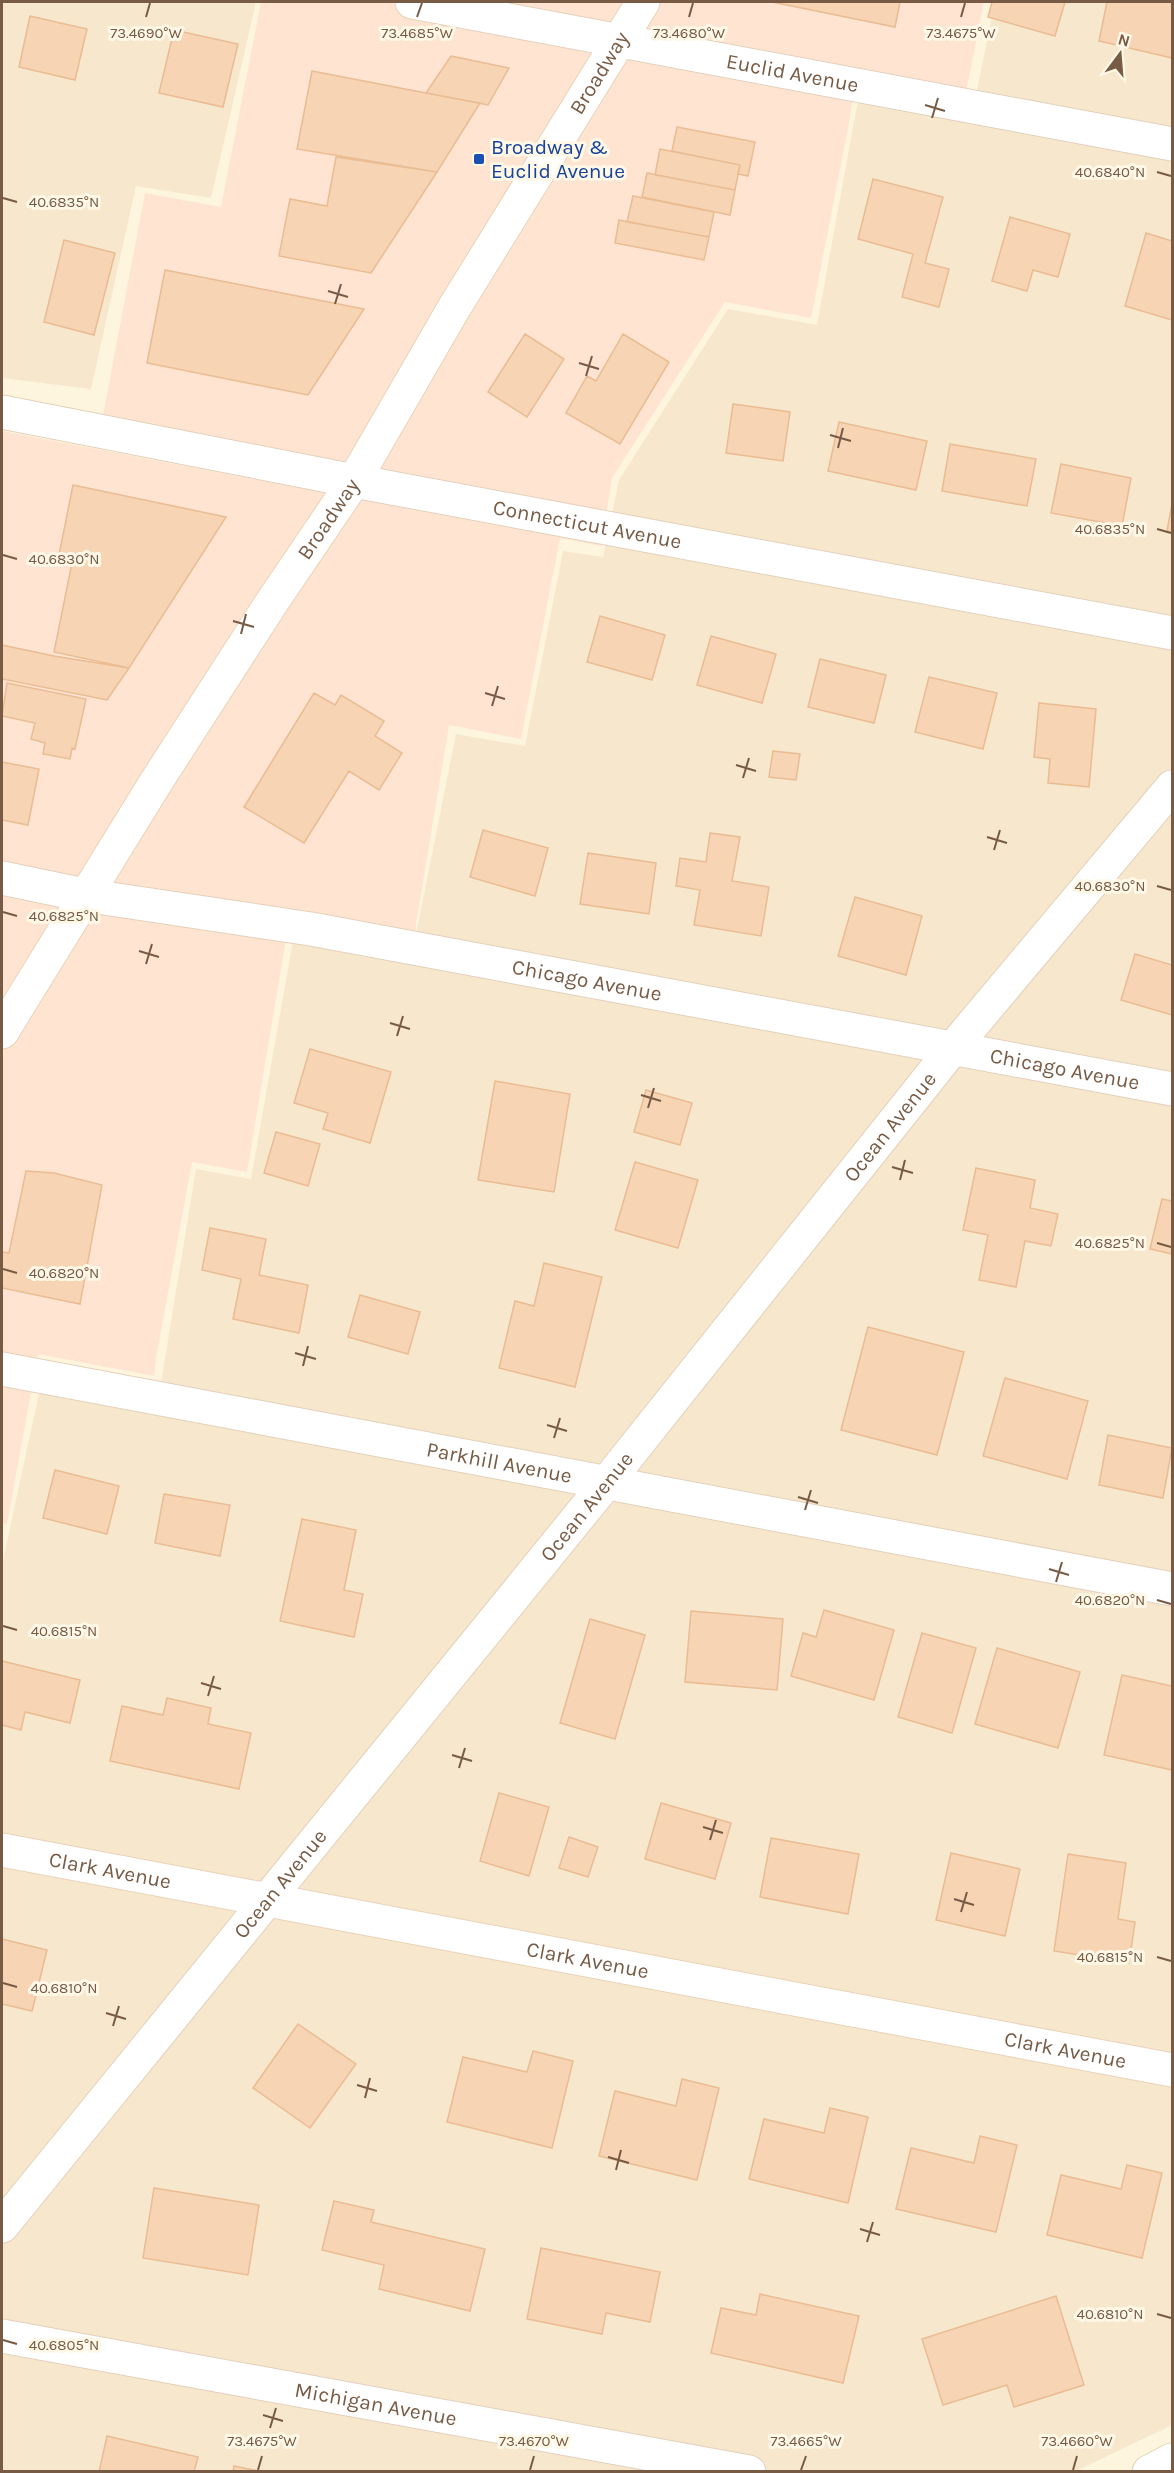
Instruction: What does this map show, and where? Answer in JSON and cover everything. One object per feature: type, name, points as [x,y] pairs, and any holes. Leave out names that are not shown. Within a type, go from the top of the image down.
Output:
[{"type":"street","name":"Euclid Avenue","points":[[412,2],[1173,144]]},
{"type":"street","name":"Broadway","points":[[2,1032],[84,895],[266,612],[354,481],[454,308],[643,2]]},
{"type":"street","name":"Connecticut Avenue","points":[[2,412],[354,481],[1173,633]]},
{"type":"street","name":"Ocean Avenue","points":[[2,2226],[607,1482],[953,1048],[1173,788]]},
{"type":"street","name":"Chicago Avenue","points":[[2,878],[84,895],[311,929],[1173,1089]]},
{"type":"street","name":"Parkhill Avenue","points":[[2,1369],[1173,1589]]},
{"type":"street","name":"Clark Avenue","points":[[2,1850],[1173,2070]]},
{"type":"street","name":"Michigan Avenue","points":[[2,2336],[749,2472]]},
{"type":"street","points":[[1149,2472],[1173,2460]]},
{"type":"shaded area","points":[[2,2],[256,2],[211,198],[136,186],[91,389],[2,378]]},
{"type":"shaded area","points":[[261,2],[984,2],[966,92],[857,71],[811,318],[725,302],[612,478],[601,546],[560,538],[521,739],[449,725],[416,924],[415,946],[289,921],[247,1172],[192,1162],[154,1376],[38,1354],[7,1524],[2,1523],[2,431],[506,527],[98,442],[145,193],[221,207]]},
{"type":"shaded area","points":[[995,2],[1172,2],[1172,2425],[1074,2472],[2,2472],[2,1565],[46,1361],[161,1383],[196,1169],[251,1179],[294,935],[411,959],[456,734],[525,746],[563,551],[603,557],[619,480],[728,309],[817,325],[862,78],[976,95]]},
{"type":"building","points":[[772,2],[900,2],[895,27]]},
{"type":"building","points":[[992,2],[1065,2],[1055,36],[988,17]]},
{"type":"building","points":[[1107,2],[1172,2],[1172,58],[1099,41]]},
{"type":"building","points":[[30,16],[87,29],[75,80],[19,67]]},
{"type":"building","points":[[174,30],[238,44],[223,107],[159,93]]},
{"type":"building","points":[[451,56],[509,68],[488,105],[426,93]]},
{"type":"building","points":[[312,71],[480,103],[437,172],[297,149]]},
{"type":"building","points":[[677,127],[755,142],[748,176],[738,174],[740,165],[672,151]]},
{"type":"building","points":[[660,149],[740,165],[735,190],[655,175]]},
{"type":"building","points":[[336,157],[437,172],[371,273],[279,256],[290,199],[327,206]]},
{"type":"building","points":[[647,173],[735,190],[730,215],[642,197]]},
{"type":"building","points":[[873,179],[943,197],[925,263],[949,269],[939,307],[902,297],[913,254],[858,239]]},
{"type":"building","points":[[633,196],[714,212],[709,237],[627,222]]},
{"type":"building","points":[[1010,217],[1070,234],[1058,277],[1033,270],[1027,291],[992,281]]},
{"type":"building","points":[[619,220],[709,237],[704,260],[615,243]]},
{"type":"building","points":[[1146,233],[1172,241],[1172,320],[1125,306]]},
{"type":"building","points":[[64,240],[115,253],[94,335],[44,322]]},
{"type":"building","points":[[165,270],[364,309],[308,395],[147,363]]},
{"type":"building","points":[[525,334],[564,359],[527,417],[488,392]]},
{"type":"building","points":[[623,334],[669,362],[620,444],[566,413],[587,376],[596,381]]},
{"type":"building","points":[[733,404],[790,412],[783,461],[726,453]]},
{"type":"building","points":[[839,422],[927,441],[916,490],[828,471]]},
{"type":"building","points":[[950,444],[1036,459],[1027,506],[942,491]]},
{"type":"building","points":[[1061,464],[1131,478],[1122,526],[1051,513]]},
{"type":"building","points":[[73,485],[226,517],[129,668],[54,652],[73,558],[59,555]]},
{"type":"building","points":[[1172,504],[1172,532],[1167,531]]},
{"type":"building","points":[[600,616],[665,635],[652,680],[587,662]]},
{"type":"building","points":[[711,636],[776,654],[762,703],[697,685]]},
{"type":"building","points":[[2,645],[129,668],[107,700],[2,679]]},
{"type":"building","points":[[820,659],[886,675],[874,723],[808,707]]},
{"type":"building","points":[[929,677],[997,693],[983,749],[915,732]]},
{"type":"building","points":[[7,683],[86,699],[75,749],[72,748],[70,759],[43,754],[45,743],[31,739],[35,723],[2,716]]},
{"type":"building","points":[[314,693],[335,705],[341,695],[384,721],[375,736],[402,753],[379,790],[349,771],[304,843],[244,807]]},
{"type":"building","points":[[1039,703],[1096,709],[1089,787],[1048,783],[1050,759],[1034,757]]},
{"type":"building","points":[[773,751],[800,754],[796,780],[769,777]]},
{"type":"building","points":[[2,762],[39,769],[28,825],[2,820]]},
{"type":"building","points":[[483,830],[548,848],[535,896],[470,877]]},
{"type":"building","points":[[710,833],[740,837],[732,881],[769,887],[761,936],[694,925],[700,890],[676,886],[680,858],[706,862]]},
{"type":"building","points":[[588,853],[656,863],[649,914],[580,904]]},
{"type":"building","points":[[855,897],[922,916],[906,975],[838,956]]},
{"type":"building","points":[[1135,954],[1172,965],[1172,1015],[1121,1000]]},
{"type":"building","points":[[310,1049],[391,1072],[370,1143],[323,1129],[328,1113],[294,1103]]},
{"type":"building","points":[[495,1081],[570,1094],[554,1192],[478,1180]]},
{"type":"building","points":[[646,1090],[692,1103],[680,1145],[634,1132]]},
{"type":"building","points":[[276,1132],[320,1144],[308,1186],[264,1173]]},
{"type":"building","points":[[635,1162],[698,1180],[678,1248],[615,1230]]},
{"type":"building","points":[[976,1168],[1035,1180],[1030,1208],[1058,1214],[1051,1246],[1025,1241],[1016,1287],[979,1280],[988,1235],[963,1230]]},
{"type":"building","points":[[26,1171],[54,1173],[102,1185],[80,1304],[2,1288],[2,1252],[9,1253]]},
{"type":"building","points":[[1162,1199],[1172,1201],[1172,1254],[1150,1249]]},
{"type":"building","points":[[210,1228],[266,1239],[259,1275],[308,1285],[299,1333],[233,1319],[241,1279],[202,1270]]},
{"type":"building","points":[[544,1263],[602,1277],[575,1387],[499,1368],[515,1301],[534,1306]]},
{"type":"building","points":[[360,1295],[420,1312],[408,1354],[348,1337]]},
{"type":"building","points":[[868,1327],[964,1352],[937,1455],[841,1430]]},
{"type":"building","points":[[1005,1378],[1088,1401],[1067,1479],[983,1456]]},
{"type":"building","points":[[1108,1435],[1172,1448],[1163,1498],[1099,1485]]},
{"type":"building","points":[[55,1470],[119,1486],[107,1534],[43,1518]]},
{"type":"building","points":[[164,1494],[230,1505],[220,1556],[155,1543]]},
{"type":"building","points":[[302,1519],[356,1530],[344,1590],[363,1594],[354,1637],[280,1621]]},
{"type":"building","points":[[824,1610],[894,1630],[874,1700],[791,1676],[803,1633],[816,1637]]},
{"type":"building","points":[[691,1611],[783,1619],[777,1690],[685,1682]]},
{"type":"building","points":[[590,1619],[645,1635],[615,1739],[560,1723]]},
{"type":"building","points":[[922,1633],[976,1648],[952,1733],[898,1717]]},
{"type":"building","points":[[997,1648],[1080,1672],[1058,1748],[975,1724]]},
{"type":"building","points":[[2,1661],[80,1680],[70,1723],[25,1712],[21,1730],[2,1725]]},
{"type":"building","points":[[1122,1675],[1172,1686],[1172,1770],[1104,1755]]},
{"type":"building","points":[[167,1698],[211,1708],[208,1724],[251,1733],[239,1789],[110,1761],[122,1706],[163,1715]]},
{"type":"building","points":[[499,1793],[549,1807],[529,1876],[480,1861]]},
{"type":"building","points":[[661,1803],[731,1823],[715,1879],[645,1859]]},
{"type":"building","points":[[569,1837],[598,1847],[588,1877],[559,1868]]},
{"type":"building","points":[[771,1838],[859,1854],[848,1914],[760,1897]]},
{"type":"building","points":[[951,1853],[1020,1869],[1005,1936],[936,1920]]},
{"type":"building","points":[[1068,1854],[1126,1863],[1118,1919],[1135,1922],[1129,1963],[1054,1951]]},
{"type":"building","points":[[2,1939],[47,1950],[32,2011],[2,2004]]},
{"type":"building","points":[[298,2024],[356,2064],[310,2128],[253,2088]]},
{"type":"building","points":[[533,2051],[573,2061],[552,2148],[447,2122],[463,2057],[527,2072]]},
{"type":"building","points":[[682,2079],[719,2088],[697,2180],[599,2156],[615,2091],[676,2106]]},
{"type":"building","points":[[830,2108],[868,2117],[848,2203],[749,2179],[764,2119],[824,2133]]},
{"type":"building","points":[[980,2136],[1017,2145],[996,2232],[896,2209],[911,2148],[974,2163]]},
{"type":"building","points":[[1127,2165],[1162,2173],[1142,2258],[1047,2235],[1061,2175],[1121,2189]]},
{"type":"building","points":[[154,2188],[259,2205],[248,2275],[143,2258]]},
{"type":"building","points":[[334,2201],[374,2210],[371,2222],[485,2249],[470,2311],[379,2289],[384,2265],[322,2250]]},
{"type":"building","points":[[541,2248],[660,2272],[650,2322],[606,2313],[602,2334],[527,2319]]},
{"type":"building","points":[[760,2294],[859,2316],[843,2383],[711,2353],[721,2308],[756,2315]]},
{"type":"building","points":[[1056,2296],[1084,2385],[1014,2407],[1007,2385],[943,2405],[922,2339]]},
{"type":"building","points":[[107,2436],[198,2457],[194,2472],[99,2472]]},
{"type":"building","points":[[234,2466],[264,2472],[233,2472]]},
{"type":"place","name":"Broadway & Euclid Avenue","points":[[479,159]]}]
